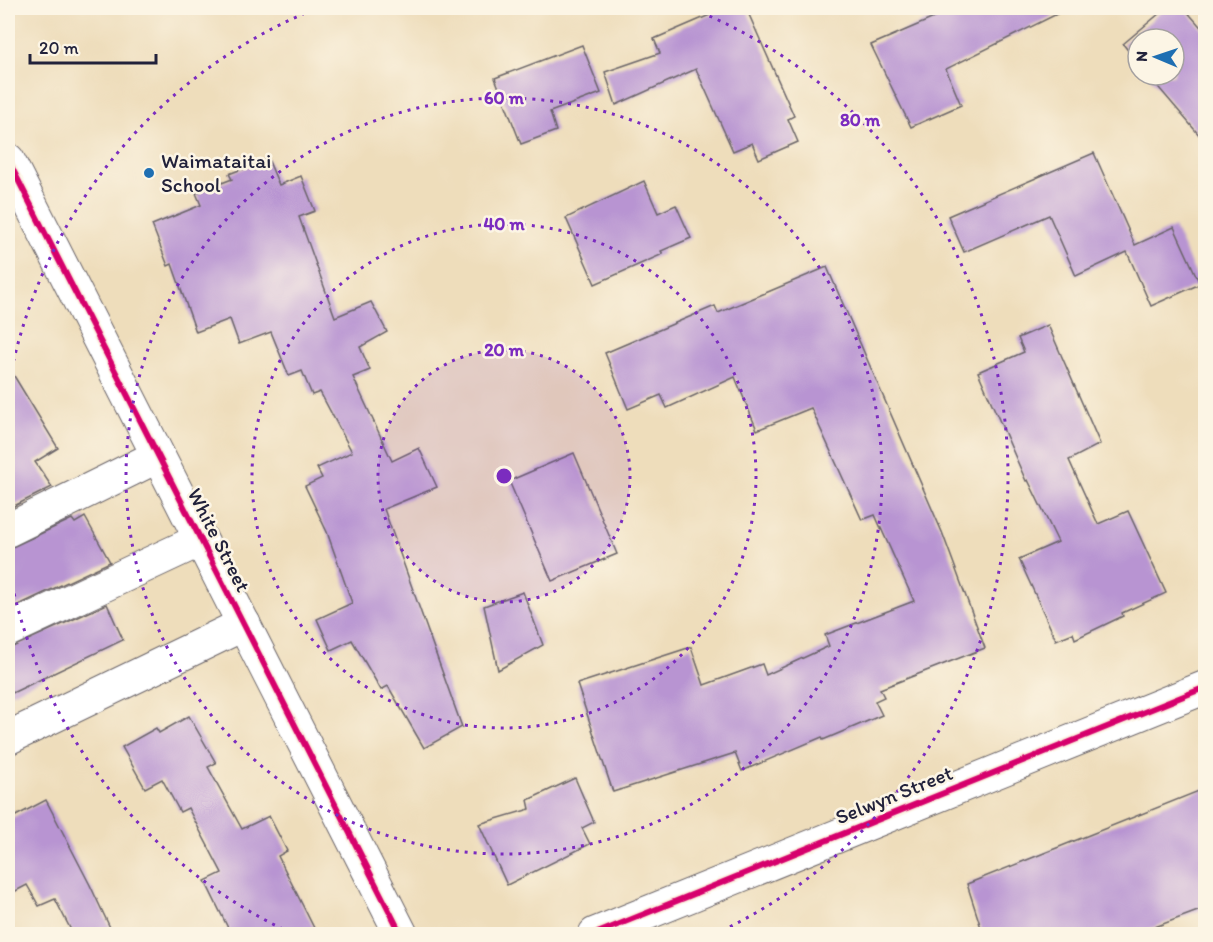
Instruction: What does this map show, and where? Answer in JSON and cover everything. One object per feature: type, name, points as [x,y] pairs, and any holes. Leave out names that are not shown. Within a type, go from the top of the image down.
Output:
[{"type":"street","name":"White Street","points":[[8,160],[400,934]]},
{"type":"street","points":[[8,530],[158,456]]},
{"type":"street","points":[[8,630],[200,540]]},
{"type":"street","points":[[8,738],[244,624]]},
{"type":"street","name":"Selwyn Street","points":[[595,934],[1206,687]]},
{"type":"building","points":[[726,8],[746,8],[794,116],[788,119],[798,142],[759,159],[752,143],[733,151],[696,69],[616,105],[605,72],[660,53],[654,39]]},
{"type":"building","points":[[957,8],[1069,8],[946,69],[961,105],[911,127],[871,45]]},
{"type":"building","points":[[1166,8],[1184,8],[1206,33],[1206,143],[1158,87],[1186,87],[1186,27],[1143,27]]},
{"type":"building","points":[[582,45],[601,93],[550,112],[556,131],[521,144],[495,78]]},
{"type":"building","points":[[1094,153],[1135,245],[1174,227],[1200,284],[1151,306],[1127,252],[1076,276],[1049,215],[964,252],[948,216]]},
{"type":"building","points":[[268,159],[279,185],[301,176],[315,211],[299,217],[335,317],[371,302],[387,332],[360,347],[370,370],[353,377],[392,461],[419,448],[437,487],[384,509],[462,727],[424,748],[388,686],[381,690],[352,640],[331,650],[317,619],[352,603],[327,532],[305,486],[322,478],[317,468],[352,452],[320,392],[312,395],[302,371],[289,376],[271,332],[239,344],[230,319],[196,332],[172,264],[168,266],[152,225],[201,205],[196,193],[232,179],[229,174]]},
{"type":"building","points":[[644,181],[658,213],[676,205],[691,238],[661,251],[663,254],[595,284],[566,218]]},
{"type":"building","points":[[827,267],[942,532],[985,648],[880,689],[884,697],[875,701],[882,715],[823,740],[822,737],[742,771],[735,753],[613,792],[577,684],[691,647],[704,685],[762,664],[766,675],[829,646],[825,635],[914,601],[875,515],[862,520],[811,408],[757,430],[735,377],[667,408],[661,395],[628,409],[605,353],[715,306],[718,313]]},
{"type":"building","points":[[1048,325],[1100,444],[1069,460],[1098,524],[1128,511],[1166,593],[1122,613],[1123,616],[1075,639],[1073,633],[1056,640],[1019,559],[1058,542],[1028,480],[1026,481],[978,372],[1024,352],[1018,338]]},
{"type":"building","points":[[8,366],[58,448],[35,462],[52,487],[8,509]]},
{"type":"building","points":[[574,453],[617,554],[552,581],[509,481]]},
{"type":"building","points":[[85,517],[110,562],[8,610],[8,549],[72,519],[75,523]]},
{"type":"building","points":[[523,592],[543,645],[498,670],[484,606]]},
{"type":"building","points":[[107,604],[123,640],[8,695],[8,649]]},
{"type":"building","points":[[189,716],[216,763],[208,767],[242,829],[269,816],[287,851],[278,856],[317,934],[231,934],[205,881],[222,873],[188,808],[180,812],[162,779],[145,788],[122,747],[156,728],[159,733]]},
{"type":"building","points":[[575,778],[594,822],[582,828],[590,844],[507,885],[479,824],[530,809],[528,800]]},
{"type":"building","points":[[1206,788],[1206,908],[1136,934],[983,934],[967,884]]},
{"type":"building","points":[[46,800],[113,934],[73,934],[55,899],[39,906],[27,885],[8,895],[8,820]]},
{"type":"cycle path","points":[[8,160],[401,934]]},
{"type":"cycle path","points":[[595,934],[1206,687]]},
{"type":"place","name":"Waimataitai School","points":[[149,173]]}]
